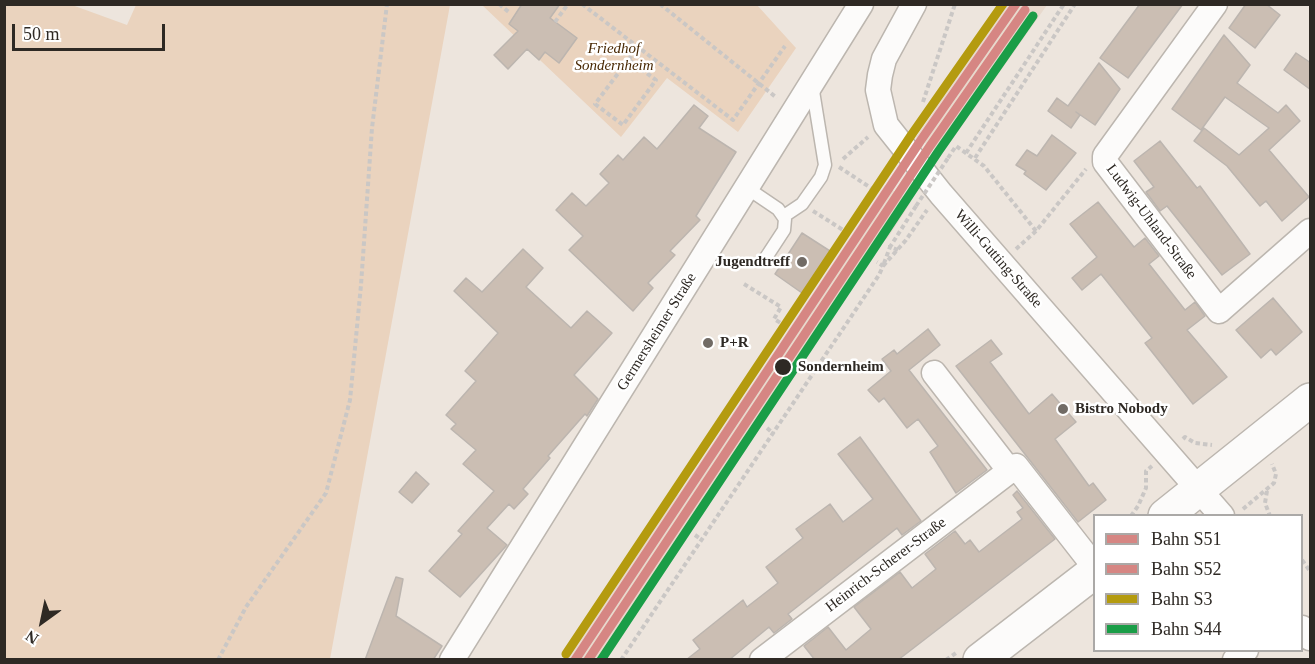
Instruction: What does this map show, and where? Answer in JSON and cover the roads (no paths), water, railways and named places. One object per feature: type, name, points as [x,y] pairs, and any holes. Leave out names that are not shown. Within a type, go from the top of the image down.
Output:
[{"type":"main road","points":[[1168,514],[1311,400]]},
{"type":"main road","points":[[980,660],[1093,574]]},
{"type":"street","name":"Germersheimer Straße","points":[[452,660],[861,4]]},
{"type":"street","name":"Willi-Gutting-Straße","points":[[914,4],[884,59],[880,75],[878,90],[886,125],[941,194],[1220,514]]},
{"type":"street","name":"Ludwig-Uhland-Straße","points":[[1215,4],[1105,156],[1108,169],[1219,311],[1311,231]]},
{"type":"street","points":[[934,373],[1010,470],[1016,466],[1093,563]]},
{"type":"street","name":"Heinrich-Scherer-Straße","points":[[762,660],[1010,470]]},
{"type":"lane","points":[[784,216],[802,204],[821,177],[825,165],[812,83]]},
{"type":"lane","points":[[747,188],[784,216],[786,226],[765,259]]},
{"type":"rail line","name":"S3","points":[[566,654],[912,134],[1003,4]]},
{"type":"rail line","name":"S51","points":[[575,660],[921,140],[1016,4]]},
{"type":"rail line","name":"S52","points":[[588,660],[930,146],[1025,10]]},
{"type":"rail line","name":"S44","points":[[601,660],[938,152],[1033,16]]},
{"type":"place","name":"Jugendtreff","points":[[802,262]]},
{"type":"place","name":"P+R","points":[[708,343]]},
{"type":"place","name":"Sondernheim","points":[[783,367]]},
{"type":"place","name":"Bistro Nobody","points":[[1063,409]]},
{"type":"park label","name":"Friedhof Sondernheim","points":[[614,58]]}]
